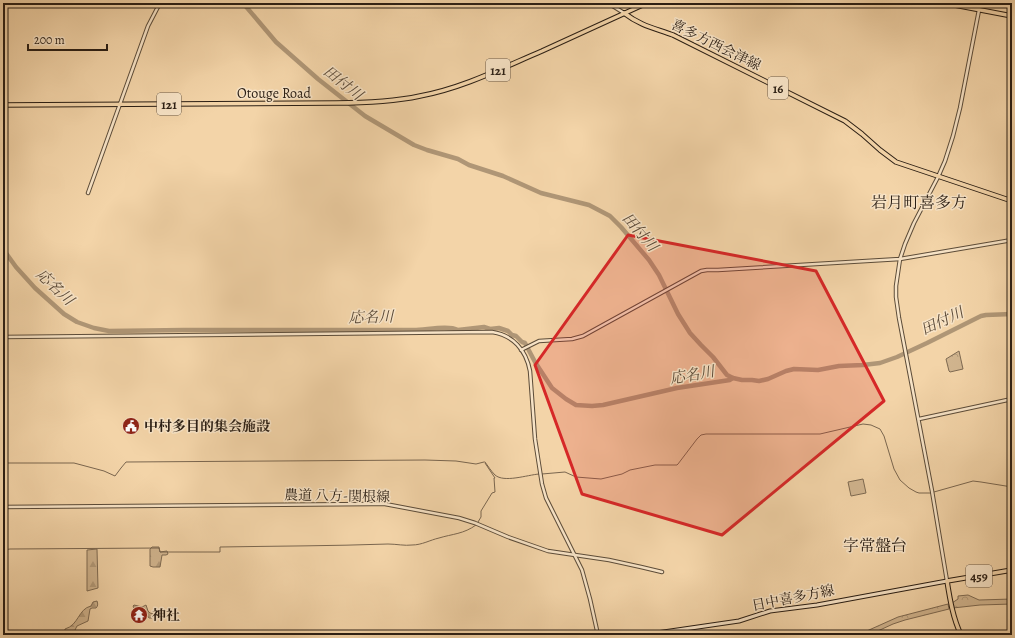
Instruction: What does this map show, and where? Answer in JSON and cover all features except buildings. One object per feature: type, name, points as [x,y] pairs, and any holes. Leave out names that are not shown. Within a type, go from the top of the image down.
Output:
[{"type":"main road","name":"121","points":[[624,13],[647,3]]},
{"type":"main road","points":[[944,3],[1012,16]]},
{"type":"main road","name":"Otouge Road","points":[[3,105],[364,103],[390,101],[422,96],[468,83],[624,13]]},
{"type":"main road","name":"喜多方西会津線","points":[[624,13],[636,22],[673,35],[845,121],[896,162],[1012,201]]},
{"type":"main road","name":"459","points":[[961,635],[954,618],[947,581],[1012,570]]},
{"type":"main road","name":"日中喜多方線","points":[[643,635],[739,620],[770,611],[947,581]]},
{"type":"street","points":[[88,193],[148,26],[160,3]]},
{"type":"street","points":[[608,3],[624,13]]},
{"type":"street","points":[[947,581],[940,535],[899,318],[896,298],[897,278],[900,259],[907,240],[945,161],[960,108],[979,10]]},
{"type":"street","points":[[523,349],[539,341],[572,339],[583,336],[701,271],[900,259],[1012,240]]},
{"type":"street","points":[[3,337],[492,332],[512,339],[523,349],[530,371],[535,439],[542,484],[546,498],[582,570],[598,635]]},
{"type":"street","points":[[918,419],[1012,398]]},
{"type":"street","name":"農道 八方-関根線","points":[[3,507],[378,504],[460,518],[548,551],[609,560],[662,572]]},
{"type":"highlighted area","points":[[628,235],[816,271],[884,401],[722,535],[582,494],[535,365]]},
{"type":"green space","points":[[959,351],[963,369],[950,372],[946,359]]},
{"type":"green space","points":[[863,479],[866,493],[851,496],[848,482]]},
{"type":"green space","points":[[152,547],[159,547],[160,552],[167,551],[168,554],[162,555],[160,567],[150,566],[150,549]]},
{"type":"green space","points":[[97,549],[98,588],[87,591],[87,550]]},
{"type":"green space","points":[[968,595],[979,600],[1012,599],[1012,604],[953,608],[952,603],[958,599],[958,596]]},
{"type":"green space","points":[[97,601],[97,607],[90,609],[88,621],[77,626],[75,630],[88,635],[64,635],[65,629],[73,624],[83,610],[91,606],[93,602]]},
{"type":"green space","points":[[948,604],[949,609],[905,620],[869,635],[859,635],[898,617]]},
{"type":"green space","points":[[134,605],[142,607],[146,605],[148,611],[154,614],[152,618],[149,618],[146,614],[140,612],[137,613],[137,615],[139,617],[145,617],[145,620],[133,618],[132,617],[135,610]]},
{"type":"waterway","name":"田付川","points":[[243,3],[276,42],[318,79],[365,116],[414,145],[458,159],[469,165],[503,176],[541,193],[589,205],[610,216],[649,260],[659,275],[678,314],[690,333],[713,357],[727,375],[733,378],[759,381],[794,369],[818,370],[839,366],[880,363],[897,357],[981,316],[1012,314]]},
{"type":"waterway","points":[[991,3],[1012,7]]},
{"type":"waterway","name":"応名川","points":[[3,249],[16,267],[35,288],[64,314],[77,322],[109,331],[414,330],[443,328],[458,330],[484,327],[490,329],[499,328],[508,331],[525,343],[535,362],[552,388],[576,405],[603,405],[677,388],[730,380],[733,378]]},
{"type":"waterway","points":[[542,474],[565,472],[576,477],[601,479],[622,474],[630,470],[655,465],[677,465],[697,439],[701,435],[706,434],[820,434],[863,424],[871,425],[880,429],[884,436],[894,469],[900,480],[916,492],[931,493]]},
{"type":"waterway","points":[[3,463],[74,463],[104,471],[115,476],[126,462],[425,460],[456,461],[476,464],[484,462]]},
{"type":"waterway","points":[[485,462],[495,475],[499,477],[516,478],[539,474]]},
{"type":"waterway","points":[[478,522],[481,517],[481,511],[492,493],[495,492],[495,478],[485,463]]},
{"type":"waterway","points":[[934,492],[973,481],[1012,487]]},
{"type":"waterway","points":[[3,550],[159,548],[160,552],[220,552],[220,547],[388,544],[409,545],[419,544],[462,532],[476,525]]},
{"type":"place","name":"中村多目的集会施設","points":[[131,426]]},
{"type":"place","name":"神社","points":[[139,615]]},
{"type":"district","name":"岩月町喜多方","points":[[919,203]]},
{"type":"district","name":"字常盤台","points":[[875,546]]}]
